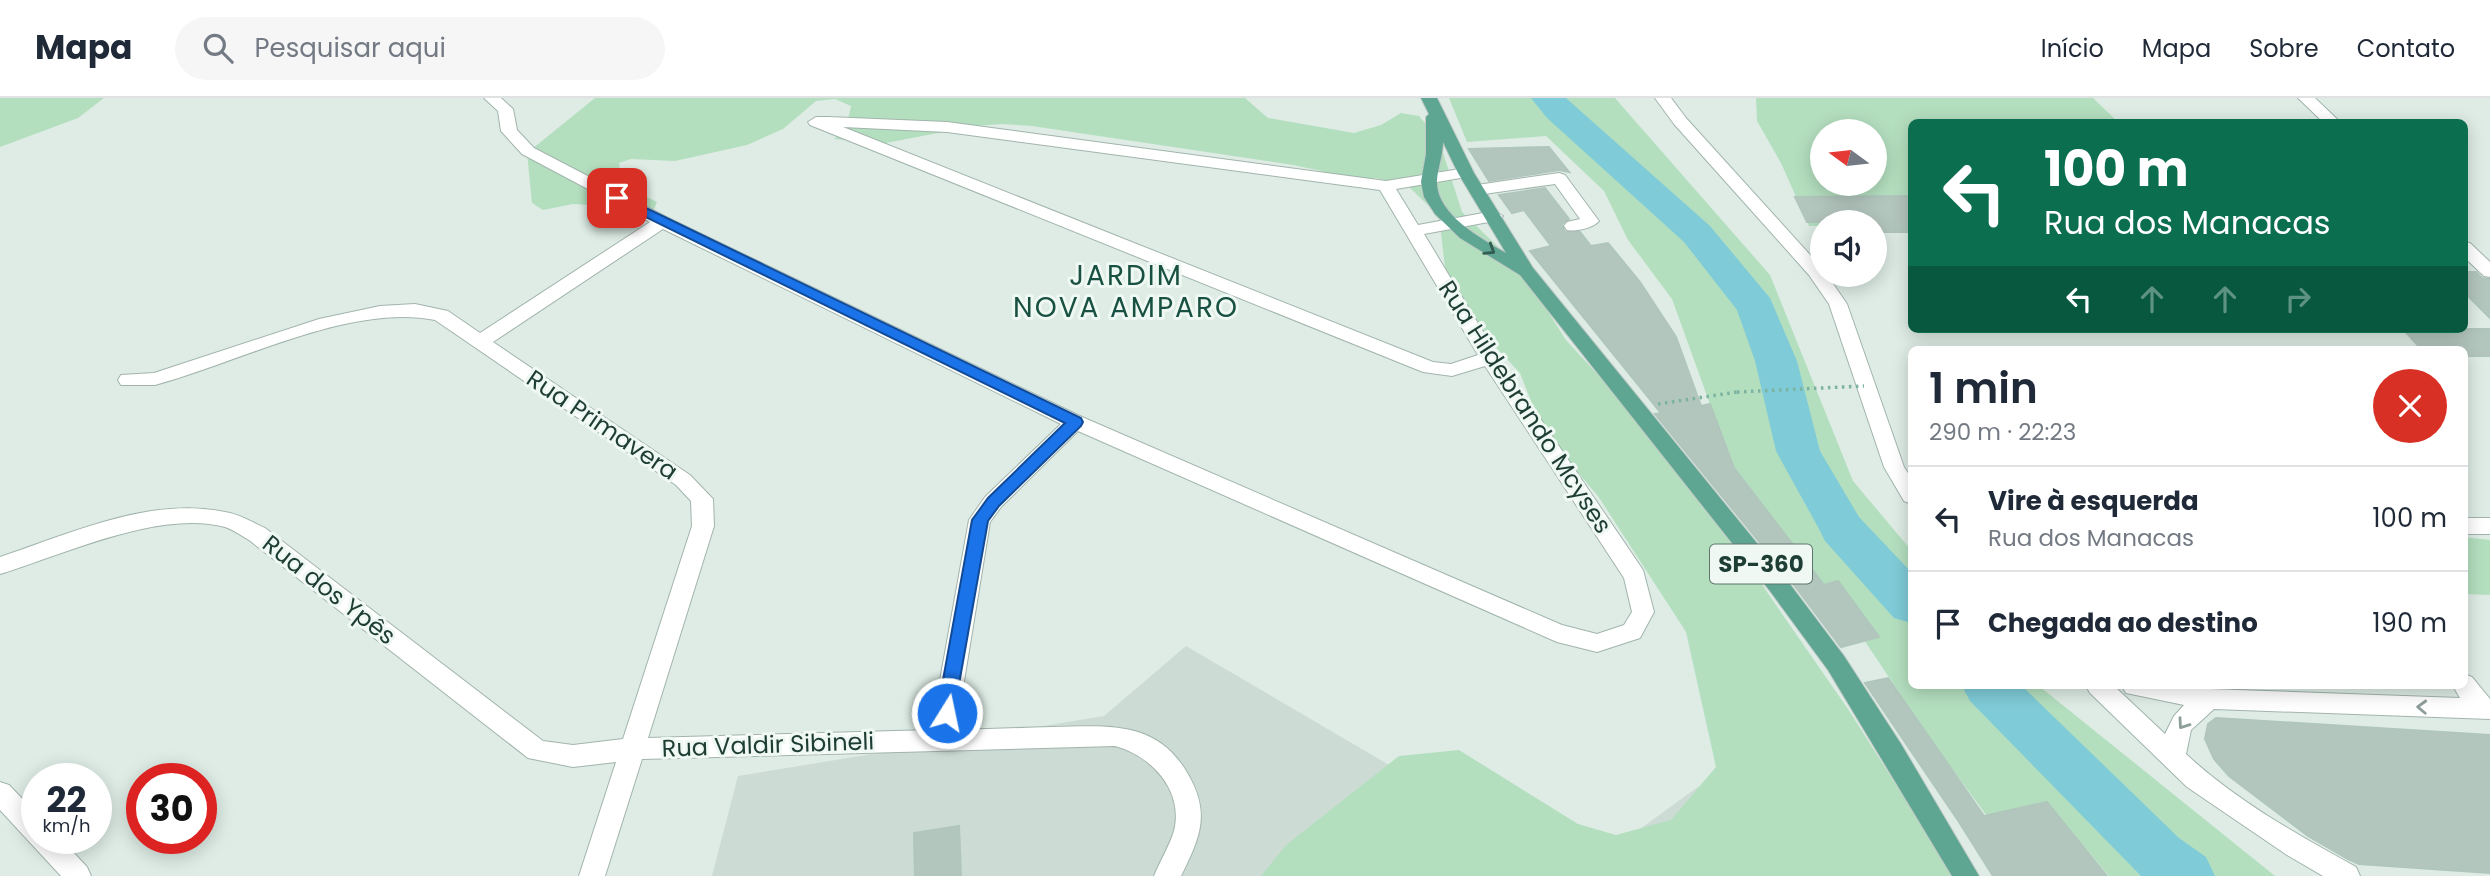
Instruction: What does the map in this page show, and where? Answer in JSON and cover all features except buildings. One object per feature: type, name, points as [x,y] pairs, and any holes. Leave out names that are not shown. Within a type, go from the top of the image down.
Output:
[{"type":"main road","name":"SP-360","points":[[1431,105],[1466,173],[1526,271],[1778,585],[1836,663],[1966,876]]},
{"type":"main road","name":"SP-360","points":[[1431,105],[1433,167],[1429,179],[1432,198],[1455,224],[1483,246],[1526,271]]},
{"type":"street","points":[[492,98],[505,109],[509,131],[528,151],[662,222],[1075,422],[993,502],[980,520],[942,740]]},
{"type":"street","points":[[1663,98],[1679,121],[1815,271],[1838,304],[1894,467],[1908,491]]},
{"type":"street","points":[[2306,98],[2329,119]]},
{"type":"street","points":[[1466,173],[1386,186],[947,127],[816,122],[1430,368],[1452,370],[1489,358]]},
{"type":"street","points":[[1477,190],[1559,178],[1590,221],[1573,226]]},
{"type":"street","name":"Rua Hildebrando Mcyses","points":[[1075,422],[1557,633],[1597,643],[1632,632],[1643,612],[1635,576],[1489,358],[1386,186]]},
{"type":"street","points":[[1414,231],[1494,216]]},
{"type":"street","points":[[480,342],[662,222]]},
{"type":"street","points":[[2468,251],[2490,272]]},
{"type":"street","name":"Rua Primavera","points":[[128,380],[155,379],[326,323],[415,310],[441,316],[683,480],[702,499],[703,526],[592,876]]},
{"type":"street","name":"Rua dos Ypês","points":[[0,566],[128,525],[177,516],[225,519],[257,534],[537,751],[573,757],[632,749]]},
{"type":"street","points":[[2468,526],[2490,526]]},
{"type":"street","points":[[2101,689],[2196,779],[2295,847],[2347,876]]},
{"type":"street","points":[[2151,689],[2209,699],[2485,709]]},
{"type":"street","points":[[2468,689],[2485,709]]},
{"type":"street","points":[[2173,757],[2175,736],[2183,719],[2209,699]]},
{"type":"street","name":"Rua Valdir Sibineli","points":[[632,749],[1115,736],[1138,742],[1163,761],[1178,779],[1189,813],[1183,844],[1167,876]]},
{"type":"street","points":[[0,793],[21,815]]},
{"type":"street","points":[[58,854],[78,876]]},
{"type":"path","points":[[1848,386],[1852,399]]},
{"type":"path","points":[[1635,407],[1737,392],[1864,386]]},
{"type":"shaded area","points":[[1186,646],[1577,875],[1699,786],[1786,876],[712,876],[738,776],[1104,716]]},
{"type":"green space","points":[[0,98],[104,98],[78,118],[0,147]]},
{"type":"green space","points":[[595,98],[1245,98],[1268,118],[1354,133],[1381,125],[1401,113],[1419,116],[1439,140],[1462,212],[1521,269],[1566,340],[1701,487],[1767,592],[1848,709],[1954,876],[1261,876],[1286,845],[1399,756],[1459,750],[1578,824],[1616,835],[1671,820],[1716,767],[1686,632],[1598,496],[1543,432],[1520,373],[1488,339],[1446,276],[1439,216],[1407,185],[1376,178],[1335,178],[1322,171],[1293,165],[1032,126],[974,126],[886,143],[834,139],[846,129],[851,106],[835,99],[816,101],[783,129],[747,145],[675,161],[631,159],[619,163],[622,185],[657,202],[654,209],[573,204],[543,210],[532,203],[527,153]]},
{"type":"green space","points":[[1449,98],[1615,98],[1770,275],[1853,481],[1908,546],[1908,689],[2043,689],[2275,876],[2109,876],[2047,802],[1987,816],[1933,743],[1846,613],[1732,465],[1672,299],[1628,240],[1604,191],[1546,136],[1467,142]]},
{"type":"green space","points":[[1756,98],[2093,98],[2115,119],[1908,119],[1908,232],[1887,232],[1887,210],[1810,210],[1809,226],[1781,163],[1757,121]]},
{"type":"green space","points":[[2468,537],[2490,540],[2490,595],[2468,594]]},
{"type":"waterway","points":[[1548,98],[1559,111],[1697,234],[1756,307],[1776,361],[1798,451],[1842,529],[1908,601]]},
{"type":"waterway","points":[[1991,689],[2159,856],[2186,876]]},
{"type":"district","name":"JARDIM NOVA AMPARO","points":[[1126,291]]},
{"type":"route","points":[[617,198],[1075,422],[993,502],[980,520],[947,713]]}]
